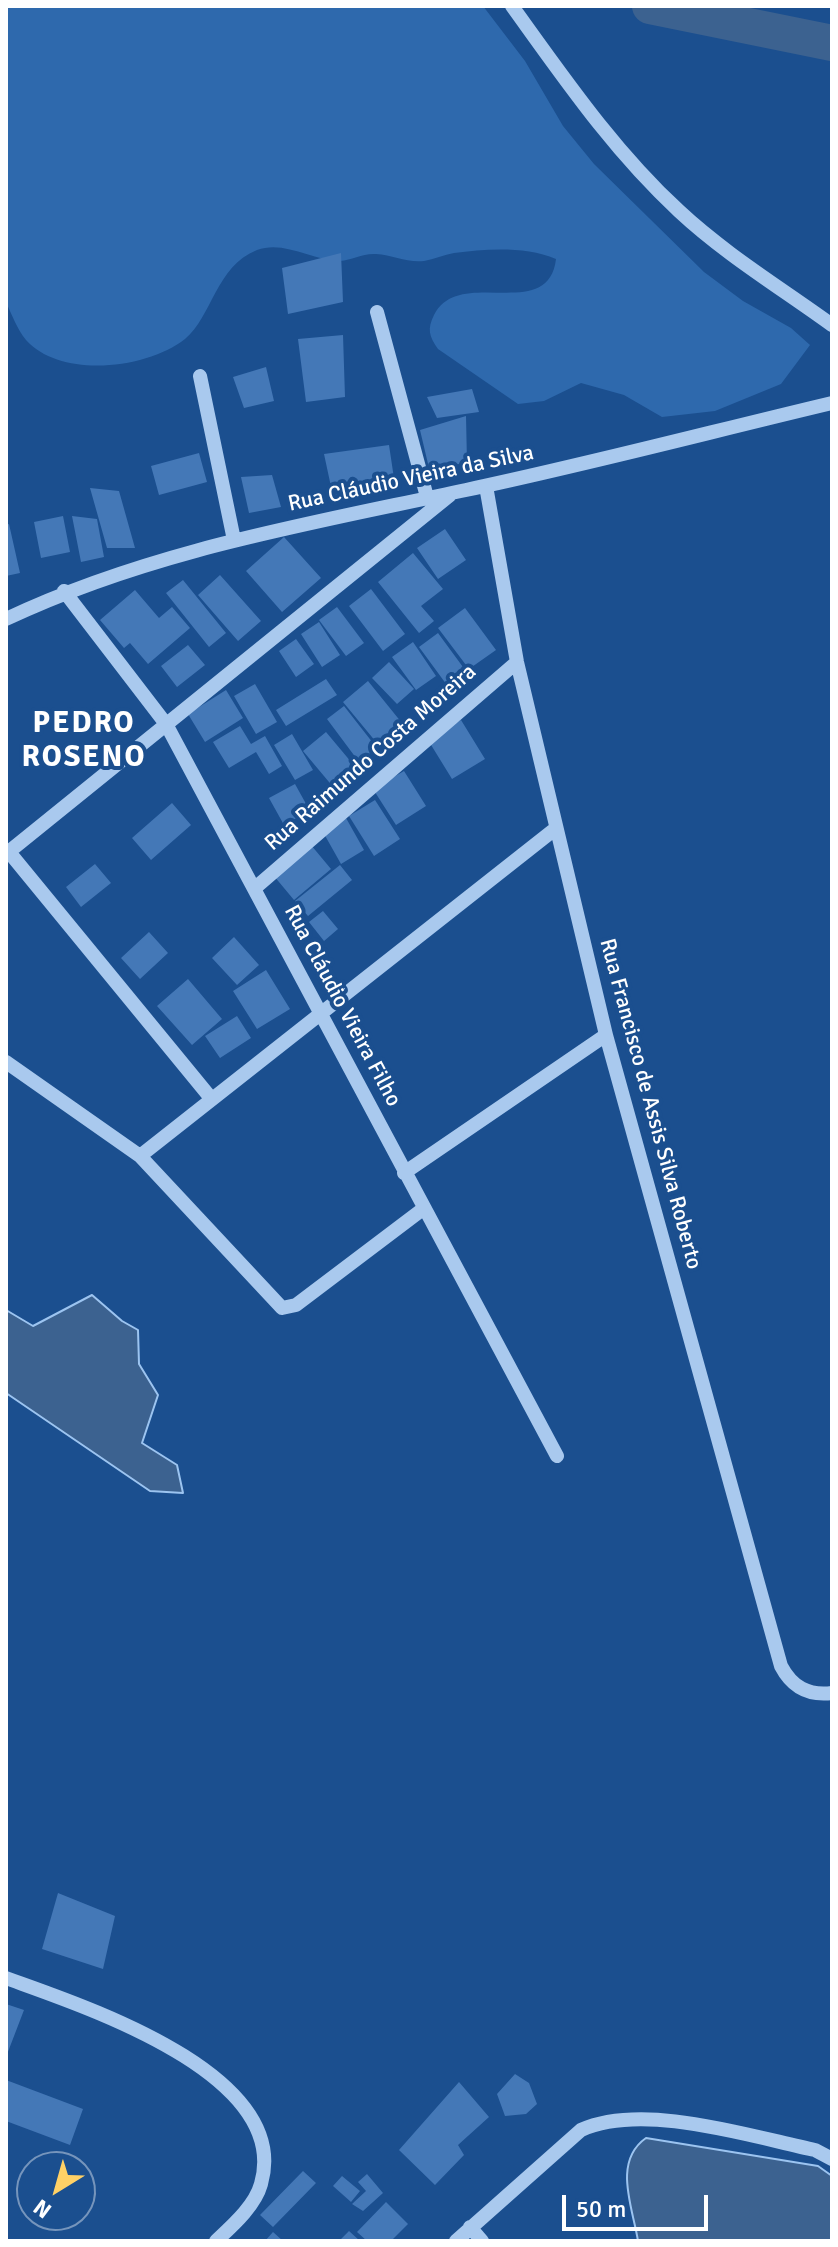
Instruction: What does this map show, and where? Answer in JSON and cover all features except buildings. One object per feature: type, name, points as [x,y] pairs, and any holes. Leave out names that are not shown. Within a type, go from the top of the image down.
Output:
[{"type":"street","points":[[512,6],[590,115],[635,168],[719,244],[832,325]]},
{"type":"street","points":[[377,312],[427,497]]},
{"type":"street","points":[[200,376],[234,540]]},
{"type":"street","name":"Rua Cláudio Vieira da Silva","points":[[6,619],[64,591],[140,564],[234,540],[452,494],[832,403]]},
{"type":"street","name":"Rua Francisco de Assis Silva Roberto","points":[[486,486],[517,662],[606,1035],[781,1666],[797,1687],[810,1693],[832,1693]]},
{"type":"street","points":[[210,1097],[8,853],[452,494]]},
{"type":"street","name":"Rua Cláudio Vieira Filho","points":[[64,591],[166,724],[557,1456]]},
{"type":"street","name":"Rua Raimundo Costa Moreira","points":[[255,888],[517,662]]},
{"type":"street","points":[[140,1156],[210,1097],[555,829]]},
{"type":"street","points":[[404,1173],[606,1035]]},
{"type":"street","points":[[6,1062],[140,1156],[282,1308],[296,1305],[423,1209]]},
{"type":"street","points":[[6,1978],[152,2036],[196,2062],[226,2088],[248,2115],[260,2141],[265,2165],[260,2187],[248,2208],[216,2241]]},
{"type":"street","points":[[456,2241],[581,2130],[602,2120],[687,2124],[815,2150],[832,2159]]},
{"type":"street","points":[[470,2227],[482,2241]]},
{"type":"shaded area","points":[[6,6],[483,6],[525,61],[563,126],[594,164],[704,272],[743,301],[791,328],[810,345],[781,384],[715,411],[662,417],[624,395],[581,383],[544,401],[518,404],[438,349],[431,336],[430,324],[446,301],[462,294],[520,292],[537,288],[549,278],[556,259],[519,250],[492,250],[454,253],[424,261],[371,254],[340,261],[288,249],[267,248],[243,258],[232,268],[194,330],[169,349],[127,363],[82,365],[60,361],[26,340],[6,302]]},
{"type":"shaded area","points":[[92,1295],[122,1321],[138,1330],[139,1364],[158,1395],[142,1443],[177,1465],[183,1493],[150,1491],[6,1393],[6,1310],[33,1326]]},
{"type":"shaded area","points":[[646,2138],[818,2166],[832,2176],[832,2241],[638,2241],[629,2200],[627,2172],[636,2148]]},
{"type":"waterway","points":[[650,6],[832,43]]},
{"type":"district","name":"PEDRO ROSENO","points":[[84,741]]}]
